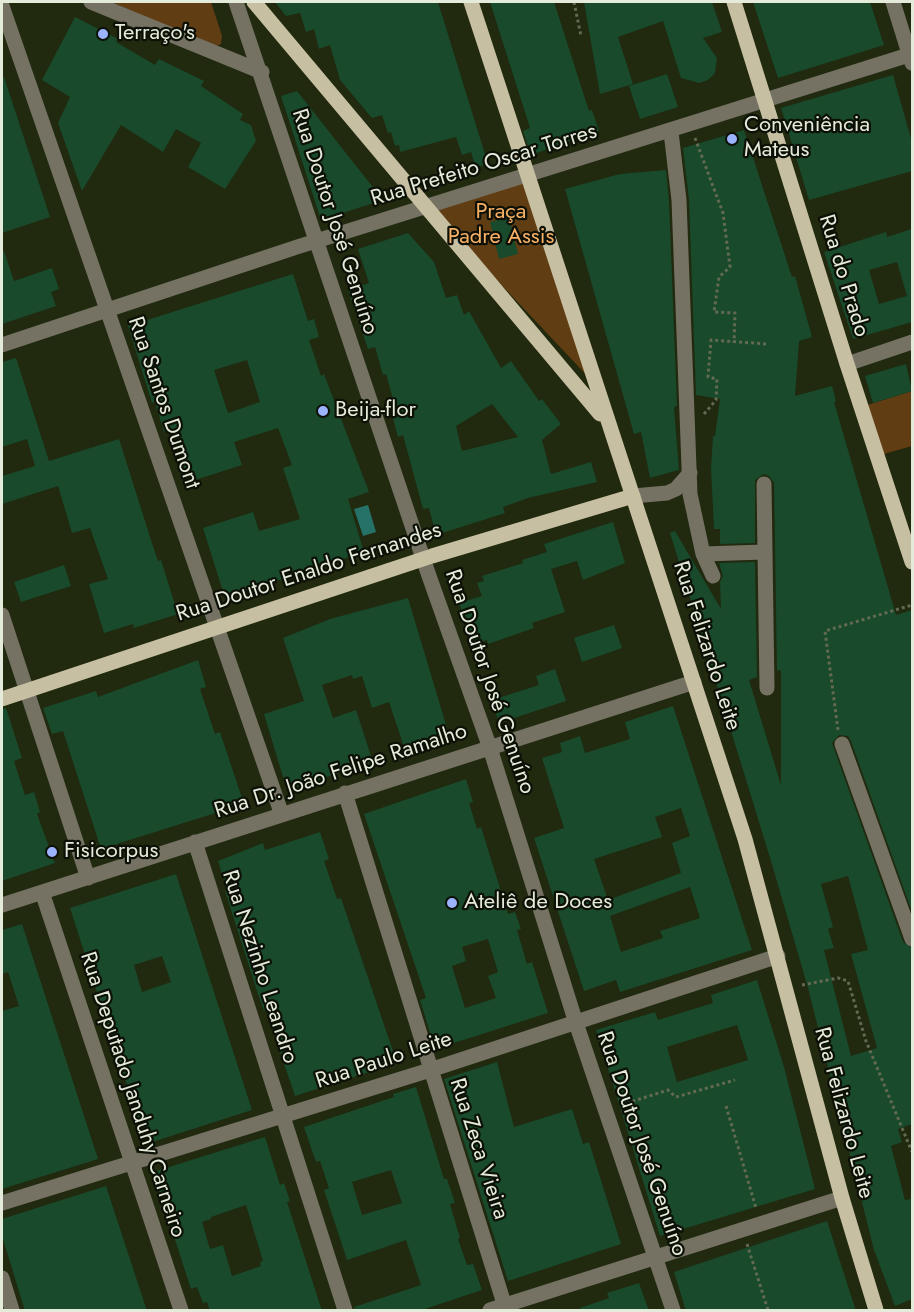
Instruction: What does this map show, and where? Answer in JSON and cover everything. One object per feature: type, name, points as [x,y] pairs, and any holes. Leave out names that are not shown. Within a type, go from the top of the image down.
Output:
[{"type":"main road","points":[[254,2],[606,420]]},
{"type":"main road","name":"Rua Felizardo Leite","points":[[471,2],[526,177],[606,420],[618,448],[752,861],[842,1198],[876,1311]]},
{"type":"main road","name":"Rua do Prado","points":[[734,2],[847,364],[911,553]]},
{"type":"main road","name":"Rua Doutor Enaldo Fernandes","points":[[2,699],[424,559],[633,496]]},
{"type":"street","points":[[91,2],[262,72]]},
{"type":"street","name":"Rua Doutor José Genuíno","points":[[236,2],[262,72],[316,242],[490,748],[576,1023],[673,1311]]},
{"type":"street","points":[[893,2],[912,57]]},
{"type":"street","name":"Rua Santos Dumont","points":[[2,6],[282,815]]},
{"type":"street","name":"Rua Prefeito Oscar Torres","points":[[2,345],[316,242],[912,57]]},
{"type":"street","points":[[671,132],[680,200],[690,494],[703,555],[713,576]]},
{"type":"street","points":[[847,364],[912,342]]},
{"type":"street","points":[[633,496],[667,493],[676,489],[690,472]]},
{"type":"street","points":[[764,484],[767,688]]},
{"type":"street","points":[[703,555],[764,552]]},
{"type":"street","points":[[2,615],[88,878]]},
{"type":"street","name":"Rua Dr. João Felipe Ramalho","points":[[2,905],[694,682]]},
{"type":"street","points":[[842,744],[912,939]]},
{"type":"street","name":"Rua Zeca Vieira","points":[[345,794],[430,1070],[500,1309]]},
{"type":"street","name":"Rua Nezinho Leandro","points":[[195,842],[345,1311]]},
{"type":"street","name":"Rua Deputado Janduhy Carneiro","points":[[42,892],[181,1311]]},
{"type":"street","name":"Rua Paulo Leite","points":[[2,1203],[283,1117],[778,956]]},
{"type":"street","points":[[500,1309],[842,1198]]},
{"type":"street","points":[[2,1278],[12,1311]]},
{"type":"path","points":[[574,2],[581,36]]},
{"type":"path","points":[[688,125],[723,213],[730,267],[719,278],[714,312],[735,313],[734,343]]},
{"type":"path","points":[[697,421],[716,400],[717,380],[708,377],[711,340],[767,344]]},
{"type":"path","points":[[842,744],[835,717],[834,686],[825,631],[912,605]]},
{"type":"path","points":[[785,989],[838,978],[848,981],[866,1041],[912,1152]]},
{"type":"path","points":[[606,1110],[668,1090],[676,1097],[735,1080]]},
{"type":"path","points":[[726,1106],[761,1224]]},
{"type":"path","points":[[743,1231],[768,1311]]},
{"type":"green space","points":[[111,2],[211,2],[222,36],[221,44],[214,47]]},
{"type":"green space","name":"Praça Padre Assis","points":[[526,177],[593,382],[429,208]]},
{"type":"green space","points":[[912,391],[912,446],[877,456],[861,407]]},
{"type":"water","points":[[368,505],[376,532],[363,536],[354,509]]},
{"type":"building","points":[[275,2],[438,2],[488,164],[476,168],[471,152],[462,155],[456,137],[400,152],[399,145],[395,146],[391,132],[388,133],[382,115],[372,118],[340,80],[330,45],[319,49],[314,29],[306,32],[300,13],[286,16]]},
{"type":"building","points":[[490,2],[554,2],[589,111],[592,110],[599,131],[531,155],[523,131],[530,128]]},
{"type":"building","points":[[584,2],[712,2],[722,32],[703,38],[717,58],[715,73],[708,80],[699,83],[681,78],[663,21],[618,37],[633,84],[600,94]]},
{"type":"building","points":[[753,2],[870,2],[884,45],[778,78]]},
{"type":"building","points":[[75,17],[118,39],[116,42],[155,65],[159,59],[204,81],[201,86],[243,114],[240,120],[251,125],[256,141],[225,189],[188,167],[201,143],[176,129],[163,152],[121,125],[82,191],[58,123],[70,97],[42,80]]},
{"type":"building","points":[[667,74],[678,107],[640,119],[629,86]]},
{"type":"building","points":[[893,75],[912,142],[912,171],[809,200],[781,108]]},
{"type":"building","points":[[2,77],[4,77],[50,217],[2,233]]},
{"type":"building","points":[[297,91],[383,200],[321,220],[281,96]]},
{"type":"building","points":[[744,130],[792,277],[795,276],[812,337],[799,341],[795,396],[832,386],[836,401],[834,402],[896,615],[912,610],[912,912],[851,741],[848,736],[839,735],[832,743],[903,942],[912,948],[912,1124],[898,1129],[902,1142],[891,1146],[905,1200],[912,1199],[912,1299],[895,1306],[874,1250],[808,988],[670,533],[675,531],[721,609],[720,582],[723,576],[719,563],[755,562],[757,677],[749,680],[781,785],[781,670],[777,671],[774,483],[769,476],[764,474],[755,480],[755,543],[720,544],[720,529],[714,529],[711,469],[713,436],[715,436],[720,399],[696,395],[689,200],[683,148]],"holes":[[[848,876],[868,950],[851,954],[877,1048],[851,1056],[824,950],[834,948],[828,929],[833,927],[821,884]]]},
{"type":"building","points":[[666,170],[677,406],[674,407],[679,470],[650,478],[641,432],[634,434],[565,189],[620,174]]},
{"type":"building","points":[[509,217],[518,254],[499,259],[490,222]]},
{"type":"building","points":[[912,229],[912,322],[853,339],[824,252],[886,232],[887,237]],"holes":[[[897,262],[907,296],[879,304],[869,270]]]},
{"type":"building","points":[[408,233],[434,262],[446,298],[457,295],[464,315],[469,311],[501,368],[511,361],[539,401],[542,399],[561,424],[542,440],[551,474],[591,462],[597,482],[528,498],[503,507],[505,513],[436,535],[429,508],[423,509],[403,435],[398,437],[392,415],[397,413],[386,374],[383,375],[375,347],[368,349],[348,290],[369,283],[358,249]],"holes":[[[492,404],[518,437],[462,451],[456,426]]]},
{"type":"building","points":[[2,251],[4,251],[14,281],[52,268],[59,289],[51,292],[56,306],[2,324]]},
{"type":"building","points":[[293,274],[308,321],[314,319],[319,337],[309,340],[321,376],[324,374],[369,492],[348,499],[364,552],[225,598],[203,528],[253,512],[259,531],[300,519],[283,468],[292,465],[278,428],[234,442],[242,465],[189,482],[170,430],[164,432],[155,402],[152,403],[128,326]],"holes":[[[247,360],[260,402],[228,413],[214,370]]]},
{"type":"building","points":[[16,358],[49,461],[119,439],[158,561],[161,560],[178,614],[134,628],[133,624],[104,633],[89,584],[108,579],[90,528],[72,533],[58,486],[2,504],[2,476],[35,466],[27,439],[2,447],[2,362]]},
{"type":"building","points":[[906,364],[912,391],[873,403],[865,376]]},
{"type":"building","points":[[613,522],[625,563],[583,580],[577,561],[551,569],[565,612],[532,623],[534,628],[488,644],[487,640],[473,645],[459,603],[482,596],[477,583],[484,581],[482,576],[523,563],[522,560],[547,552],[544,544]]},
{"type":"building","points":[[64,565],[71,586],[21,602],[14,582]]},
{"type":"building","points":[[408,598],[450,738],[406,753],[389,702],[372,708],[362,676],[353,679],[352,675],[322,685],[333,718],[356,710],[373,762],[287,790],[264,714],[304,701],[283,638],[330,619]]},
{"type":"building","points":[[614,625],[622,648],[582,662],[574,638]]},
{"type":"building","points":[[198,660],[206,687],[200,689],[215,734],[220,732],[244,804],[101,849],[63,731],[52,734],[43,708],[96,691],[98,697]]},
{"type":"building","points":[[555,669],[566,701],[499,723],[492,700],[539,685],[536,676]]},
{"type":"building","points":[[673,706],[752,950],[620,992],[616,980],[584,991],[534,838],[564,828],[542,758],[562,752],[560,743],[580,736],[585,753],[630,739],[625,722]],"holes":[[[681,808],[690,836],[672,843],[681,873],[608,900],[594,859],[662,837],[655,817]],[[690,887],[700,918],[660,931],[663,938],[621,952],[610,916]]]},
{"type":"building","points":[[6,708],[22,758],[14,761],[25,795],[34,792],[40,812],[37,814],[55,863],[2,881],[2,709]]},
{"type":"building","points":[[466,779],[473,802],[469,803],[477,829],[481,827],[508,914],[515,912],[521,929],[517,930],[527,964],[532,962],[548,1013],[435,1049],[420,1000],[426,998],[364,814]],"holes":[[[488,939],[498,972],[488,976],[496,998],[465,1008],[452,966],[466,961],[462,947]]]},
{"type":"building","points":[[320,832],[329,859],[324,861],[337,899],[341,898],[397,1063],[295,1096],[266,1010],[264,1011],[257,991],[225,891],[227,890],[218,861],[263,843],[265,850]]},
{"type":"building","points":[[176,874],[252,1110],[146,1144],[70,908]],"holes":[[[162,956],[171,982],[142,992],[134,965]]]},
{"type":"building","points":[[22,924],[98,1159],[2,1189],[2,1011],[19,1006],[8,972],[2,974],[2,930]]},
{"type":"building","points":[[757,980],[784,1067],[815,1189],[660,1236],[596,1030],[655,1012],[658,1020],[713,1003],[711,995]],"holes":[[[737,1025],[748,1060],[677,1082],[667,1047]]]},
{"type":"building","points":[[497,1062],[514,1127],[572,1109],[583,1144],[589,1142],[621,1244],[508,1281],[444,1079]]},
{"type":"building","points":[[416,1087],[444,1179],[447,1179],[455,1203],[450,1204],[460,1238],[458,1239],[467,1265],[473,1264],[482,1290],[419,1311],[355,1311],[354,1307],[421,1285],[406,1240],[347,1260],[324,1190],[329,1188],[320,1161],[316,1162],[304,1127],[394,1097],[393,1094]],"holes":[[[391,1170],[402,1203],[362,1215],[352,1182]]]},
{"type":"building","points":[[265,1137],[280,1185],[284,1183],[290,1201],[287,1202],[322,1311],[210,1311],[207,1302],[203,1303],[197,1287],[191,1289],[153,1172]],"holes":[[[246,1205],[263,1261],[260,1262],[261,1266],[232,1276],[223,1245],[210,1249],[202,1222]]]},
{"type":"building","points":[[106,1186],[147,1311],[25,1311],[2,1236],[2,1219]]},
{"type":"building","points":[[827,1221],[856,1311],[686,1311],[674,1272]]},
{"type":"building","points":[[639,1283],[649,1311],[580,1311],[580,1308],[609,1298],[607,1293]]},
{"type":"place","name":"Terraço's","points":[[103,34]]},
{"type":"place","name":"Conveniência Mateus","points":[[732,139]]},
{"type":"place","name":"Beija-flor","points":[[323,411]]},
{"type":"place","name":"Fisicorpus","points":[[52,852]]},
{"type":"place","name":"Ateliê de Doces","points":[[452,903]]}]
